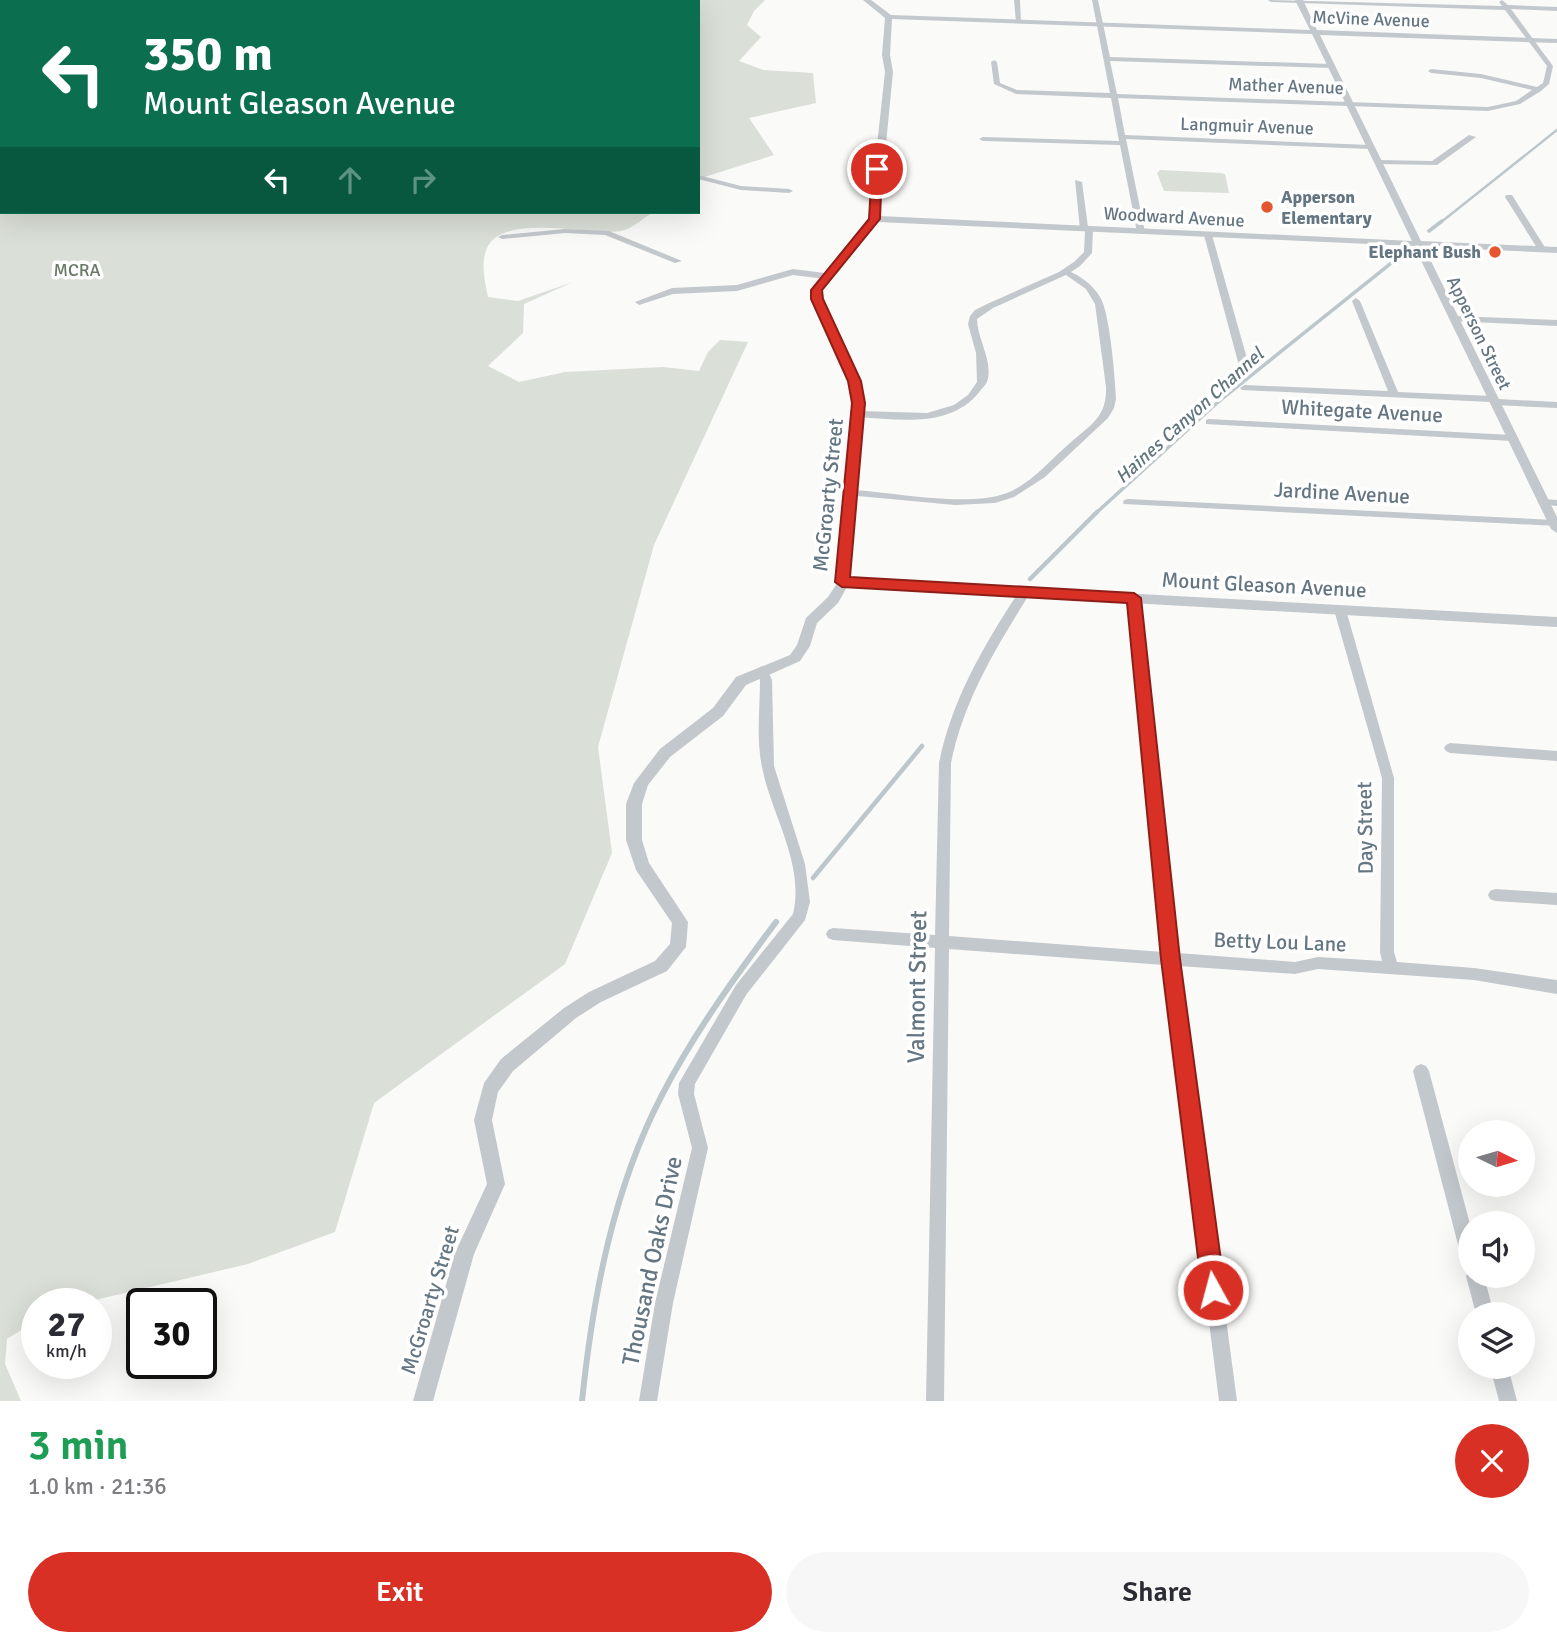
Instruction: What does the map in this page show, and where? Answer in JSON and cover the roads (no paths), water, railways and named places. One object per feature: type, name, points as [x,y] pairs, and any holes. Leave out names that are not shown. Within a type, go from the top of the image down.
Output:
[{"type":"street","points":[[639,302],[672,292],[737,288],[793,272],[825,276],[874,219],[889,72],[886,55],[889,18],[867,0]]},
{"type":"street","points":[[1017,0],[1019,22]]},
{"type":"street","points":[[1095,0],[1141,232]]},
{"type":"street","points":[[1271,0],[1557,9]]},
{"type":"street","name":"Apperson Street","points":[[1299,0],[1555,526]]},
{"type":"street","points":[[1431,71],[1472,74],[1539,90],[1554,69],[1500,0]]},
{"type":"street","name":"McVine Avenue","points":[[889,18],[1557,41]]},
{"type":"street","points":[[1107,59],[1331,66]]},
{"type":"street","name":"Mather Avenue","points":[[994,62],[995,81],[1002,88],[1016,92],[1488,109],[1518,103],[1539,90]]},
{"type":"street","points":[[1378,162],[1434,163],[1472,137]]},
{"type":"street","name":"Langmuir Avenue","points":[[983,139],[1370,147]]},
{"type":"street","points":[[700,178],[741,188],[789,191]]},
{"type":"street","points":[[859,414],[920,418],[950,410],[982,382],[981,353],[973,325],[977,312],[986,305],[1033,290],[1066,272],[1088,253],[1078,181]]},
{"type":"street","points":[[1509,197],[1542,249]]},
{"type":"street","name":"Woodward Avenue","points":[[874,219],[1557,250]]},
{"type":"street","points":[[502,237],[565,231],[606,233],[678,261]]},
{"type":"street","points":[[1208,235],[1243,362]]},
{"type":"street","points":[[851,493],[978,501],[1008,496],[1028,485],[1104,419],[1113,402],[1098,296],[1088,285],[1066,272]]},
{"type":"street","name":"McGroarty Street","points":[[423,1401],[465,1253],[496,1184],[482,1120],[490,1089],[508,1065],[570,1013],[595,997],[647,974],[675,952],[680,940],[680,922],[637,852],[632,829],[635,798],[646,775],[657,761],[718,712],[737,685],[762,670],[795,658],[803,646],[811,621],[833,600],[842,582],[859,414],[855,381],[817,299],[817,287],[825,276]]},
{"type":"street","points":[[1356,302],[1394,395]]},
{"type":"street","points":[[1454,319],[1557,323]]},
{"type":"street","points":[[1245,388],[1557,405]]},
{"type":"street","name":"Whitegate Avenue","points":[[1209,422],[1513,438]]},
{"type":"street","name":"Jardine Avenue","points":[[1128,502],[1555,526]]},
{"type":"street","points":[[1543,502],[1557,503]]},
{"type":"street","name":"Mount Gleason Avenue","points":[[842,582],[1557,622]]},
{"type":"street","name":"Valmont Street","points":[[935,1401],[944,778],[951,730],[982,663],[1024,593]]},
{"type":"street","points":[[1134,598],[1171,959],[1228,1401]]},
{"type":"street","name":"Day Street","points":[[1340,610],[1388,778],[1387,951],[1391,968]]},
{"type":"street","name":"Thousand Oaks Drive","points":[[648,1401],[663,1303],[700,1148],[686,1094],[687,1083],[741,990],[800,916],[803,907],[801,877],[769,768],[766,680],[762,670]]},
{"type":"street","points":[[1450,748],[1557,756]]},
{"type":"street","points":[[1494,895],[1557,899]]},
{"type":"street","name":"Betty Lou Lane","points":[[833,934],[1295,968],[1318,963],[1474,974],[1557,987]]},
{"type":"street","points":[[1421,1071],[1458,1211]]},
{"type":"street","points":[[1502,1379],[1508,1401]]},
{"type":"waterway","name":"Haines Canyon Channel","points":[[1440,223],[1557,130]]},
{"type":"waterway","name":"Haines Canyon Channel","points":[[1429,231],[1442,221]]},
{"type":"waterway","name":"Haines Canyon Channel","points":[[1095,514],[1218,402],[1405,252]]},
{"type":"waterway","name":"Haines Canyon Channel","points":[[1030,579],[1095,514]]},
{"type":"waterway","name":"Haines Canyon Channel","points":[[813,878],[922,746]]},
{"type":"waterway","name":"Haines Canyon Channel","points":[[582,1401],[599,1283],[630,1168],[674,1072],[730,985],[776,922]]},
{"type":"place","name":"Apperson Elementary","points":[[1267,207]]},
{"type":"place","name":"Elephant Bush","points":[[1495,252]]},
{"type":"park label","name":"MCRA","points":[[77,270]]}]
